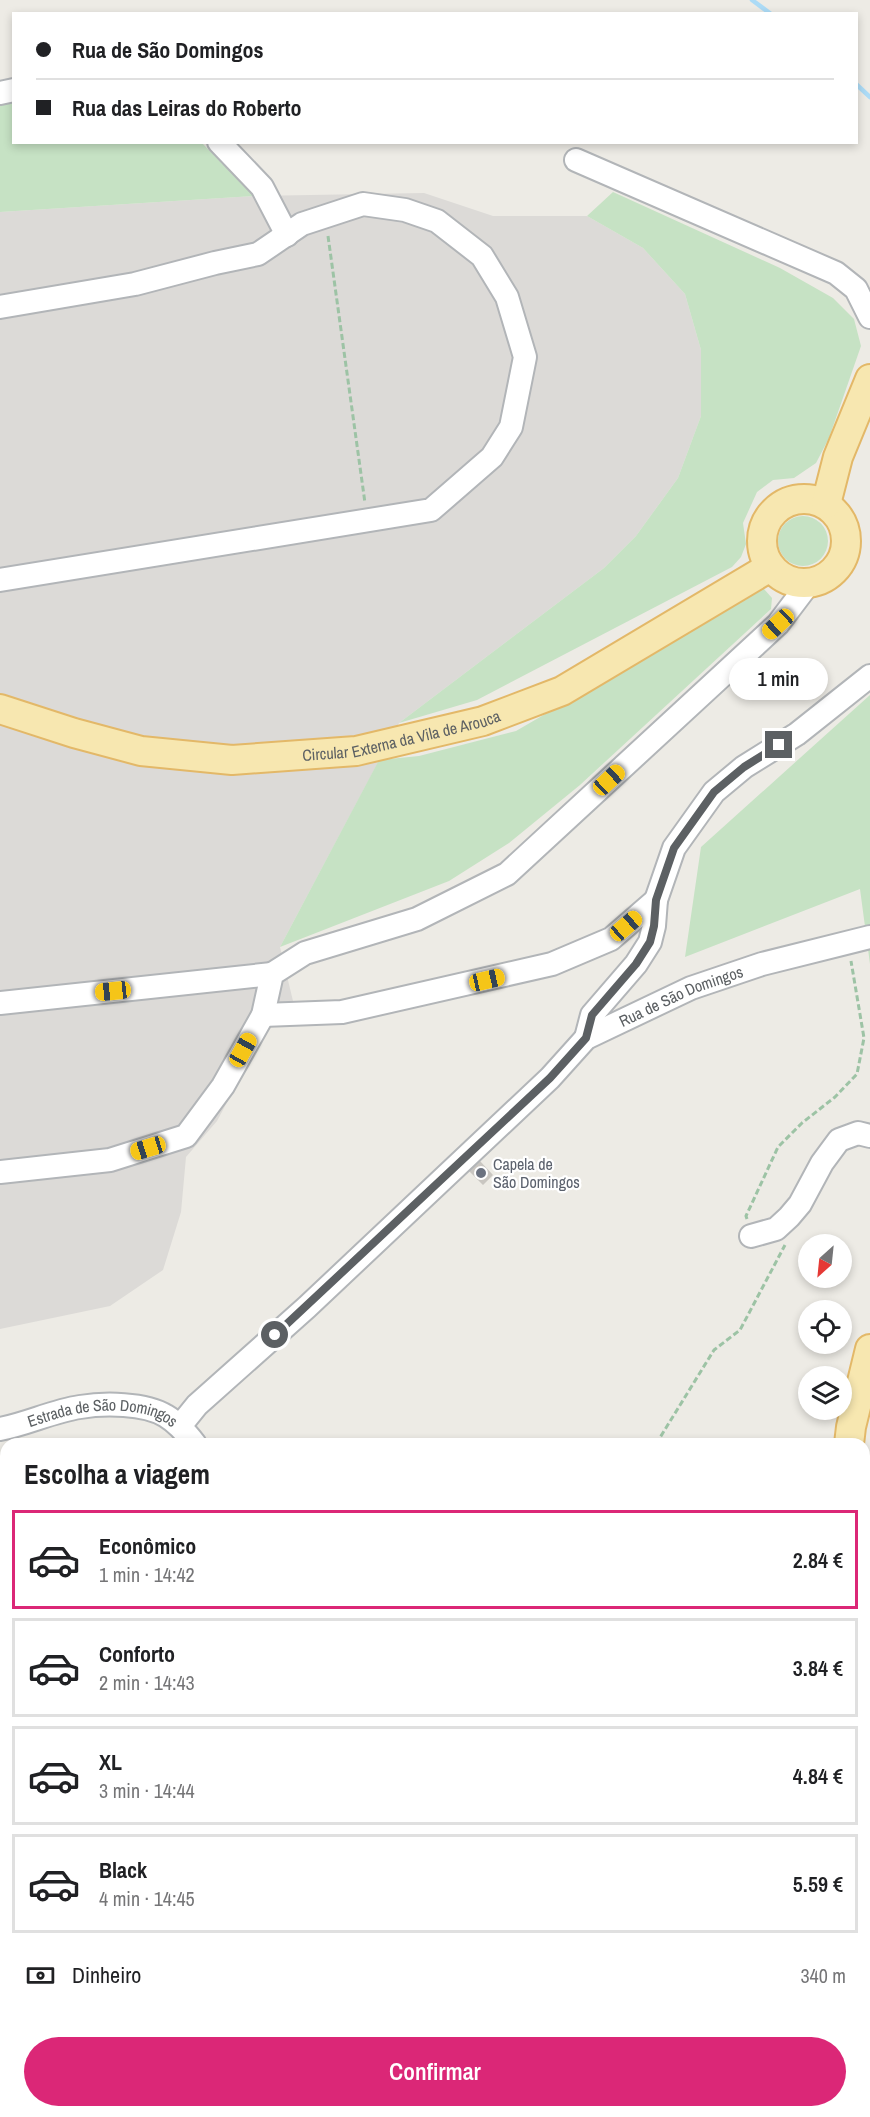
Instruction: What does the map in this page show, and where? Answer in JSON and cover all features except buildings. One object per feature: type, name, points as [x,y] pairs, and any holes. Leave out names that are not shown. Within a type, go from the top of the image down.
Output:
[{"type":"main road","points":[[826,504],[838,458],[870,379]]},
{"type":"main road","points":[[797,499],[812,499],[826,504],[837,514],[844,528],[846,542],[843,557],[835,570],[809,583],[791,582],[783,578],[770,567],[763,554],[761,539],[764,525],[772,512],[783,503],[797,499]]},
{"type":"main road","name":"Circular Externa da Vila de Arouca","points":[[0,709],[74,733],[141,751],[232,760],[356,751],[483,721],[562,691],[770,567]]},
{"type":"main road","points":[[850,1438],[870,1349]]},
{"type":"street","points":[[221,144],[262,187],[287,235]]},
{"type":"street","points":[[576,160],[836,273],[856,289],[870,316]]},
{"type":"street","points":[[0,307],[135,285],[258,254],[302,224],[363,204],[405,210],[437,221],[482,256],[507,297],[525,357],[511,427],[492,457],[431,510],[0,580]]},
{"type":"street","points":[[0,1003],[272,974],[305,953],[417,919],[507,874],[778,624],[809,583]]},
{"type":"street","points":[[586,1038],[592,1015],[636,964],[650,942],[656,900],[674,848],[714,792],[744,767],[797,734],[870,676]]},
{"type":"street","points":[[262,1015],[342,1012],[552,964],[611,939],[656,900]]},
{"type":"street","name":"Rua de São Domingos","points":[[180,1426],[197,1405],[306,1307],[550,1078],[586,1038],[691,988],[762,964],[870,937]]},
{"type":"street","points":[[0,1172],[110,1160],[186,1136],[223,1086],[262,1015],[272,974]]},
{"type":"street","points":[[751,1236],[776,1229],[789,1217],[800,1204],[822,1163],[839,1140],[858,1133],[870,1136]]},
{"type":"street","name":"Estrada de São Domingos","points":[[0,1429],[80,1407],[118,1406],[149,1408],[167,1416],[190,1438]]},
{"type":"path","points":[[326,216],[367,521]]},
{"type":"path","points":[[751,1236],[746,1216],[778,1147],[802,1123],[836,1097],[857,1074],[864,1038],[848,944]]},
{"type":"path","points":[[660,1438],[714,1350],[740,1330],[790,1235]]},
{"type":"shaded area","points":[[424,193],[493,216],[587,216],[643,248],[685,294],[701,350],[701,416],[678,478],[636,536],[604,568],[399,723],[280,947],[293,1001],[266,1030],[217,1121],[186,1157],[181,1212],[163,1270],[110,1306],[0,1329],[0,212],[254,196]]},
{"type":"green space","points":[[12,91],[12,144],[203,144],[254,196],[0,212],[0,92]]},
{"type":"green space","points":[[613,192],[780,268],[833,298],[854,319],[861,346],[829,438],[816,463],[794,478],[773,480],[757,492],[743,523],[746,544],[741,557],[732,567],[477,700],[399,723],[604,568],[636,536],[678,478],[701,416],[701,350],[685,294],[643,248],[587,216]]},
{"type":"green space","points":[[803,516],[821,523],[828,541],[821,559],[803,566],[785,559],[778,541],[785,523]]},
{"type":"green space","points":[[754,588],[764,589],[772,598],[771,609],[580,785],[509,843],[449,881],[280,947],[379,760],[419,756],[516,731],[690,630]]},
{"type":"green space","points":[[870,695],[870,964],[860,889],[685,957],[701,847]]},
{"type":"waterway","points":[[752,0],[768,12]]},
{"type":"waterway","points":[[858,86],[870,97]]},
{"type":"place","name":"Capela de São Domingos","points":[[481,1173]]},
{"type":"route","points":[[275,1335],[550,1078],[586,1038],[592,1015],[636,964],[650,942],[656,900],[674,848],[714,792],[744,767],[779,745]]}]
